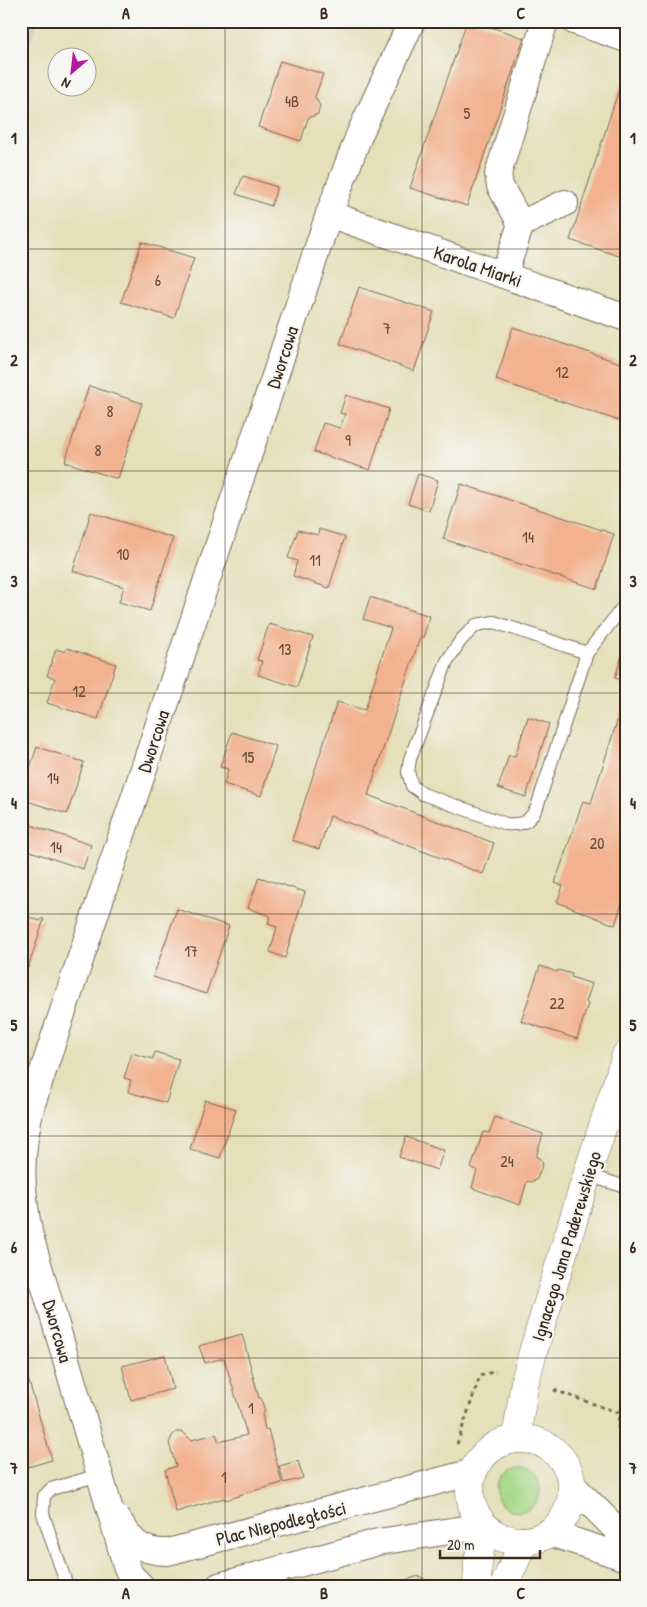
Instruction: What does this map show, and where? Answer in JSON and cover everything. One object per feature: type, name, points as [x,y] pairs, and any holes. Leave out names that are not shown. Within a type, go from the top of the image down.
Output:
[{"type":"street","name":"Dworcowa","points":[[99,1475],[30,1236],[24,1206],[22,1182],[24,1126],[329,214],[360,133],[412,21]]},
{"type":"street","points":[[521,224],[500,186],[498,174],[545,21]]},
{"type":"street","points":[[574,21],[626,39]]},
{"type":"street","points":[[504,275],[521,224],[566,203]]},
{"type":"street","name":"Karola Miarki","points":[[329,214],[626,318]]},
{"type":"street","name":"Ignacego Jana Paderewskiego","points":[[516,1439],[525,1381],[533,1352],[626,1055]]},
{"type":"street","points":[[504,1586],[537,1537],[560,1523],[567,1512],[571,1499],[572,1485],[569,1472],[562,1460],[542,1444],[530,1440],[516,1439],[502,1442],[490,1449],[480,1459],[473,1472],[470,1486],[470,1500],[475,1514],[484,1526],[496,1535],[509,1540],[537,1537],[626,1558]]},
{"type":"street","name":"Plac Niepodległości","points":[[108,1506],[132,1540],[142,1549],[168,1552],[473,1472]]},
{"type":"street","name":"Plac Niepodległości","points":[[99,1475],[126,1565],[131,1576],[141,1586]]},
{"type":"street","points":[[572,1485],[626,1538]]},
{"type":"street","points":[[219,1586],[378,1542],[484,1526]]},
{"type":"street","points":[[477,1586],[478,1562],[484,1526]]},
{"type":"lane","points":[[587,653],[494,622],[476,625],[461,640],[448,661],[410,759],[408,772],[412,786],[423,794],[506,824],[519,824],[532,817],[540,798],[587,653],[626,603]]},
{"type":"lane","points":[[587,1175],[626,1187]]},
{"type":"lane","points":[[67,1586],[43,1514],[44,1496],[51,1489],[99,1475]]},
{"type":"path","points":[[457,1445],[480,1376],[499,1372]]},
{"type":"path","points":[[551,1389],[620,1413]]},
{"type":"path","points":[[626,1394],[620,1413],[618,1431],[626,1452]]},
{"type":"shaded area","points":[[21,21],[38,21],[21,73]]},
{"type":"green space","points":[[518,1468],[530,1472],[536,1478],[540,1490],[536,1502],[530,1508],[518,1512],[506,1508],[500,1502],[496,1490],[500,1478],[506,1472]]},
{"type":"building","points":[[467,21],[473,21],[524,38],[467,206],[410,188]]},
{"type":"building","points":[[280,61],[323,74],[315,97],[320,106],[318,114],[308,118],[301,141],[258,127]]},
{"type":"building","points":[[620,86],[626,88],[625,258],[570,240]]},
{"type":"building","points":[[243,176],[277,187],[271,206],[236,194]]},
{"type":"building","points":[[142,242],[194,258],[174,318],[121,302]]},
{"type":"building","points":[[359,287],[434,312],[414,371],[340,344]]},
{"type":"building","points":[[513,327],[626,365],[626,423],[496,380]]},
{"type":"building","points":[[89,386],[142,403],[118,479],[65,462]]},
{"type":"building","points":[[346,395],[389,409],[370,470],[314,452],[323,423],[340,428],[345,414],[340,413]]},
{"type":"building","points":[[418,474],[438,480],[429,511],[408,504]]},
{"type":"building","points":[[461,484],[614,534],[597,589],[443,539]]},
{"type":"building","points":[[91,512],[173,538],[150,611],[119,602],[124,587],[73,571]]},
{"type":"building","points":[[319,529],[345,537],[329,588],[293,576],[297,561],[288,558],[298,530],[318,535]]},
{"type":"building","points":[[370,597],[430,616],[423,638],[420,637],[368,795],[494,843],[483,874],[330,816],[319,849],[292,840],[337,702],[365,710],[391,628],[363,619]]},
{"type":"building","points":[[269,624],[313,637],[297,687],[258,675],[262,661],[257,660]]},
{"type":"building","points":[[626,646],[626,682],[615,678]]},
{"type":"building","points":[[67,648],[116,664],[98,719],[47,703],[55,678],[47,676],[56,649],[65,652]]},
{"type":"building","points":[[626,693],[626,890],[615,925],[557,902],[563,886],[555,883],[583,801],[591,803]]},
{"type":"building","points":[[528,717],[549,724],[526,797],[498,788],[509,755],[515,756]]},
{"type":"building","points":[[232,732],[276,746],[261,796],[224,784],[228,769],[220,767]]},
{"type":"building","points":[[37,747],[84,762],[67,814],[21,799]]},
{"type":"building","points":[[21,822],[91,845],[83,869],[21,848]]},
{"type":"building","points":[[259,877],[305,892],[285,958],[270,952],[277,927],[268,924],[270,916],[248,908]]},
{"type":"building","points":[[23,906],[26,907],[23,915],[40,921],[44,919],[23,978],[21,977],[21,908]]},
{"type":"building","points":[[177,909],[229,926],[206,994],[153,977]]},
{"type":"building","points":[[540,966],[557,972],[558,970],[572,974],[571,977],[592,984],[577,1039],[521,1021]]},
{"type":"building","points":[[155,1052],[179,1059],[166,1103],[128,1092],[131,1080],[124,1078],[132,1053],[153,1059]]},
{"type":"building","points":[[205,1100],[236,1109],[220,1158],[190,1149]]},
{"type":"building","points":[[495,1117],[543,1134],[536,1157],[543,1163],[537,1179],[531,1182],[527,1181],[520,1205],[472,1188],[477,1170],[471,1168],[483,1132],[489,1133]]},
{"type":"building","points":[[406,1137],[444,1150],[437,1170],[399,1157]]},
{"type":"building","points":[[242,1334],[259,1398],[261,1398],[265,1412],[262,1414],[265,1430],[268,1429],[282,1483],[176,1512],[165,1470],[176,1466],[169,1443],[172,1436],[176,1432],[183,1432],[191,1440],[216,1434],[219,1442],[247,1435],[224,1358],[205,1363],[199,1346]]},
{"type":"building","points":[[165,1355],[173,1389],[131,1400],[122,1366]]},
{"type":"building","points":[[27,1375],[52,1460],[21,1469],[21,1377]]},
{"type":"building","points":[[298,1461],[303,1478],[284,1483],[279,1466]]},
{"type":"building","points":[[419,1576],[431,1583],[432,1586],[385,1586]]}]
